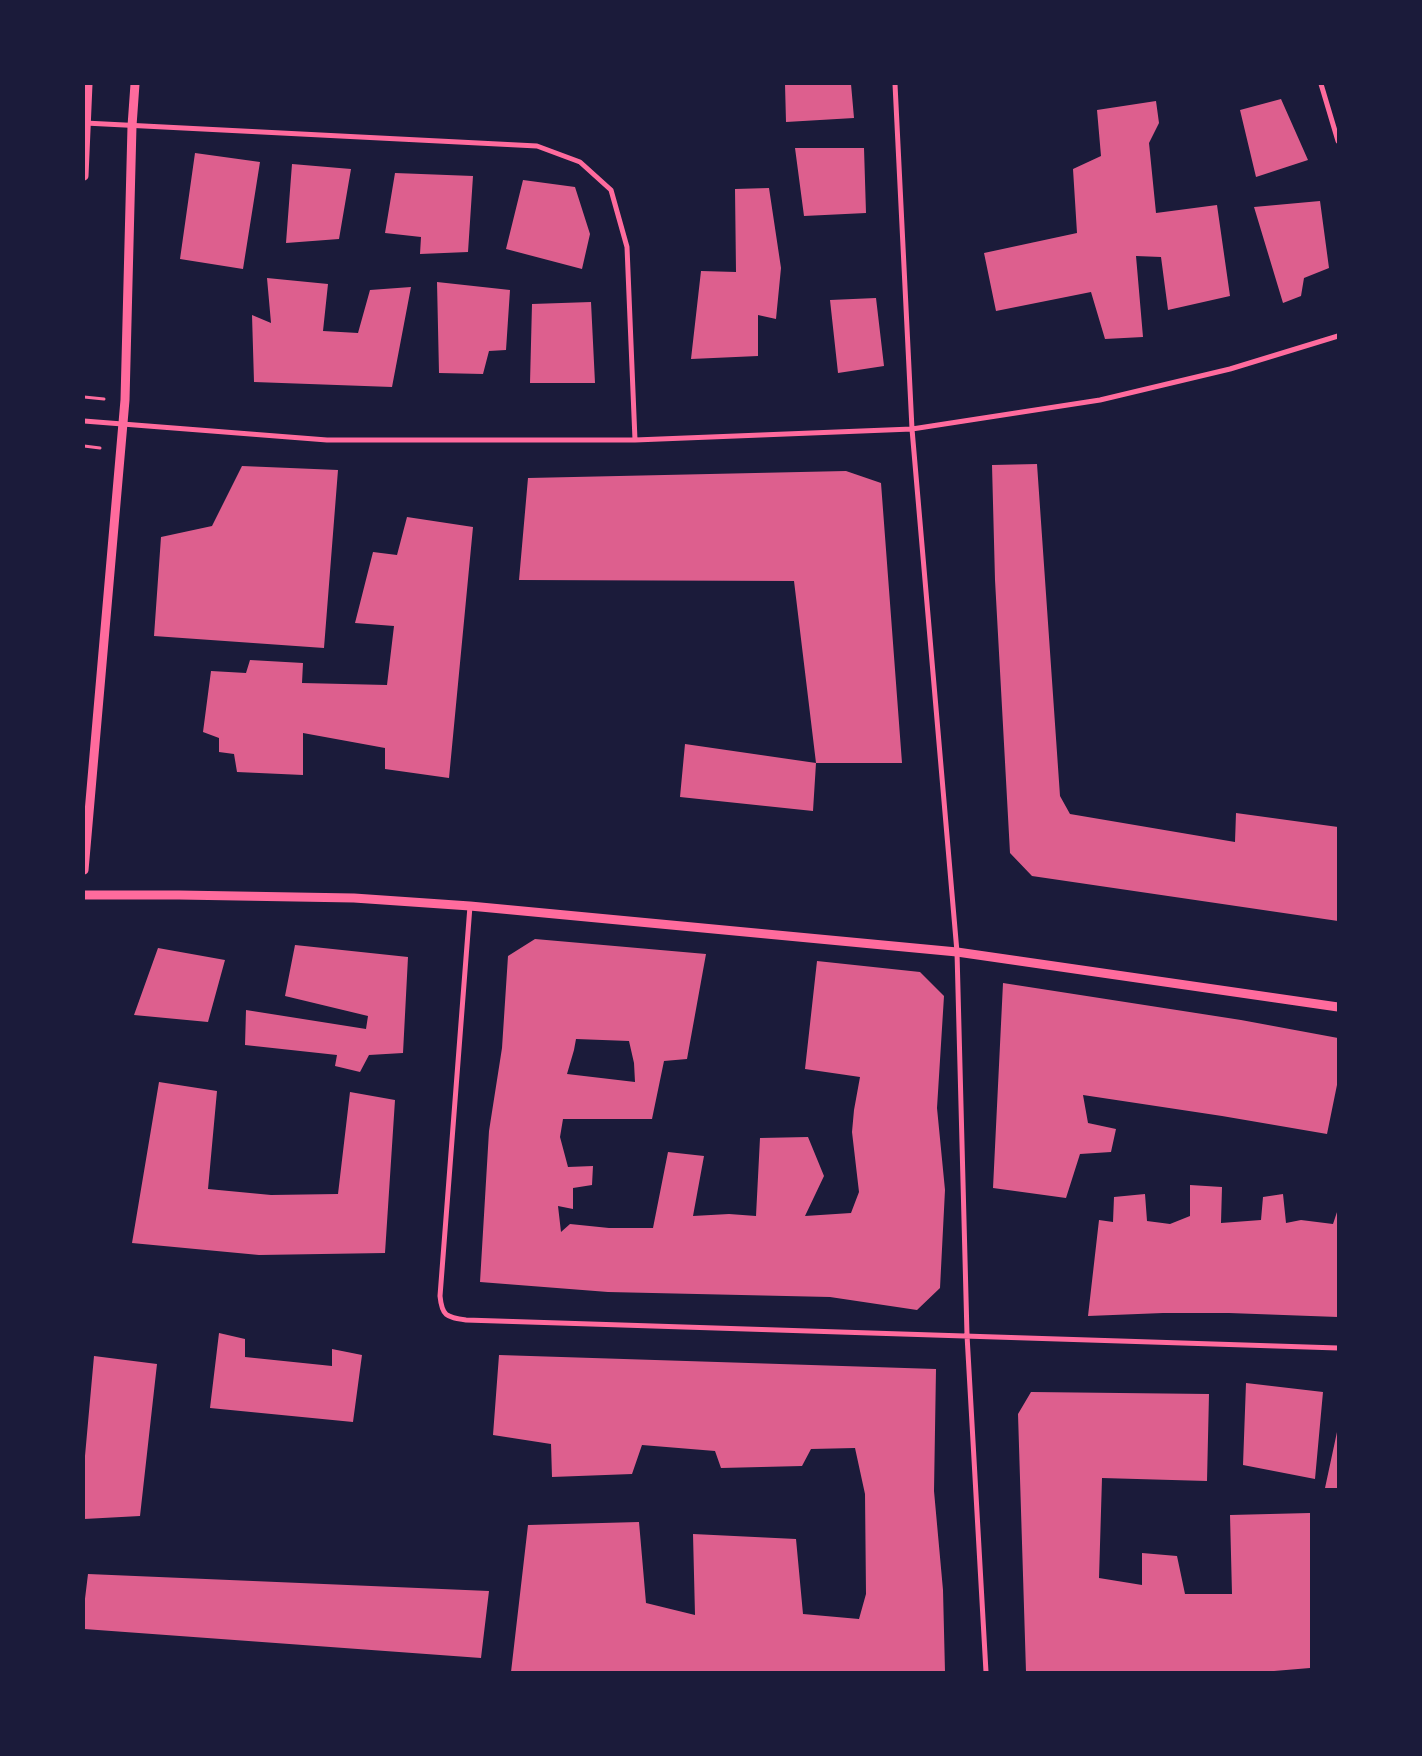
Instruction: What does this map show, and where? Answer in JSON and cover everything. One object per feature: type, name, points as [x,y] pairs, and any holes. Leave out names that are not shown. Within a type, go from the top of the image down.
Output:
[{"type":"street","points":[[84,176],[88,84]]},
{"type":"street","points":[[84,870],[123,424],[132,126],[135,84]]},
{"type":"street","points":[[895,84],[912,429],[957,952],[967,1335],[986,1672]]},
{"type":"street","points":[[1321,84],[1338,141]]},
{"type":"street","points":[[85,123],[537,146],[580,162],[611,190],[627,247],[635,440]]},
{"type":"street","points":[[84,420],[327,440],[635,440],[912,429],[1100,400],[1230,369],[1338,336]]},
{"type":"street","points":[[84,895],[354,898],[470,906],[957,952],[1338,1007]]},
{"type":"street","points":[[470,906],[440,1296],[442,1310],[448,1316],[456,1319],[476,1320],[1338,1348]]},
{"type":"building","points":[[785,84],[851,84],[854,118],[786,122]]},
{"type":"building","points":[[1281,99],[1308,160],[1256,177],[1240,110]]},
{"type":"building","points":[[1156,101],[1159,123],[1149,143],[1156,213],[1217,205],[1230,296],[1168,310],[1161,257],[1136,256],[1143,337],[1105,339],[1091,292],[996,311],[984,253],[1077,233],[1073,169],[1101,156],[1097,110]]},
{"type":"building","points":[[795,148],[864,148],[866,213],[804,216]]},
{"type":"building","points":[[195,153],[260,162],[243,269],[180,259]]},
{"type":"building","points":[[292,164],[351,169],[339,239],[286,243]]},
{"type":"building","points":[[395,173],[473,176],[468,252],[420,254],[421,237],[385,233]]},
{"type":"building","points":[[523,180],[575,187],[590,234],[582,269],[506,249]]},
{"type":"building","points":[[769,188],[781,268],[776,319],[758,315],[758,356],[691,359],[701,271],[736,272],[735,189]]},
{"type":"building","points":[[1320,201],[1329,268],[1304,278],[1301,296],[1283,303],[1254,207]]},
{"type":"building","points":[[267,278],[328,284],[323,331],[358,333],[370,290],[411,287],[392,387],[254,382],[252,315],[271,323]]},
{"type":"building","points":[[437,282],[510,290],[506,350],[489,351],[483,374],[439,373]]},
{"type":"building","points":[[876,298],[884,366],[838,373],[830,300]]},
{"type":"building","points":[[591,302],[595,383],[530,383],[532,304]]},
{"type":"building","points":[[1037,464],[1060,796],[1070,814],[1235,842],[1236,813],[1338,827],[1338,921],[1032,876],[1010,853],[995,580],[992,465]]},
{"type":"building","points":[[242,466],[338,470],[324,648],[154,636],[161,537],[212,526]]},
{"type":"building","points":[[846,471],[881,483],[902,763],[816,763],[794,581],[519,580],[528,478]]},
{"type":"building","points":[[407,517],[473,527],[449,778],[385,769],[385,748],[303,733],[303,775],[237,772],[234,754],[219,752],[219,738],[203,732],[211,671],[246,673],[250,660],[303,663],[302,683],[387,685],[394,626],[355,623],[373,552],[397,555]]},
{"type":"building","points":[[685,744],[816,763],[813,811],[680,797]]},
{"type":"building","points":[[535,939],[706,954],[687,1059],[664,1061],[652,1119],[563,1119],[560,1137],[568,1167],[593,1166],[592,1185],[573,1188],[573,1209],[558,1206],[561,1232],[570,1224],[609,1228],[653,1228],[668,1152],[704,1156],[693,1216],[729,1214],[756,1216],[760,1138],[808,1137],[824,1176],[805,1216],[851,1213],[859,1192],[852,1132],[860,1077],[805,1069],[817,961],[920,972],[944,996],[937,1108],[945,1190],[940,1288],[917,1310],[830,1297],[608,1292],[480,1282],[489,1131],[502,1048],[508,956]],"holes":[[[576,1039],[629,1041],[634,1063],[635,1082],[567,1074]]]},
{"type":"building","points":[[295,945],[408,957],[403,1053],[369,1055],[360,1072],[335,1066],[337,1055],[245,1045],[246,1010],[366,1029],[368,1016],[285,996]]},
{"type":"building","points":[[158,948],[225,960],[208,1022],[134,1015]]},
{"type":"building","points":[[1003,983],[1241,1020],[1338,1038],[1338,1080],[1327,1134],[1083,1095],[1088,1123],[1116,1129],[1111,1152],[1080,1154],[1066,1198],[993,1188]]},
{"type":"building","points":[[159,1082],[217,1091],[208,1189],[271,1195],[338,1194],[350,1092],[395,1100],[385,1253],[259,1255],[132,1243]]},
{"type":"building","points":[[1190,1185],[1222,1187],[1221,1223],[1261,1220],[1263,1197],[1283,1194],[1286,1223],[1301,1220],[1333,1224],[1338,1209],[1338,1317],[1229,1313],[1088,1316],[1099,1220],[1113,1222],[1114,1197],[1145,1194],[1147,1221],[1170,1224],[1190,1216]]},
{"type":"building","points":[[219,1333],[245,1339],[245,1357],[332,1366],[332,1349],[362,1355],[353,1422],[210,1408]]},
{"type":"building","points":[[499,1355],[936,1369],[934,1491],[943,1590],[945,1672],[511,1672],[528,1525],[639,1522],[646,1603],[695,1615],[693,1534],[796,1539],[803,1614],[859,1619],[866,1594],[865,1494],[855,1448],[811,1449],[802,1466],[721,1468],[715,1451],[642,1445],[632,1474],[552,1477],[551,1444],[493,1435]]},
{"type":"building","points":[[94,1356],[157,1364],[140,1516],[84,1519],[84,1467]]},
{"type":"building","points":[[1246,1383],[1323,1392],[1315,1479],[1243,1465]]},
{"type":"building","points":[[1031,1392],[1209,1394],[1207,1481],[1102,1478],[1099,1578],[1142,1585],[1142,1553],[1177,1556],[1185,1594],[1232,1594],[1230,1515],[1310,1513],[1310,1668],[1262,1672],[1026,1672],[1018,1414]]},
{"type":"building","points":[[1337,1432],[1338,1488],[1325,1488]]},
{"type":"building","points":[[88,1574],[489,1591],[481,1658],[84,1629],[84,1607]]}]
